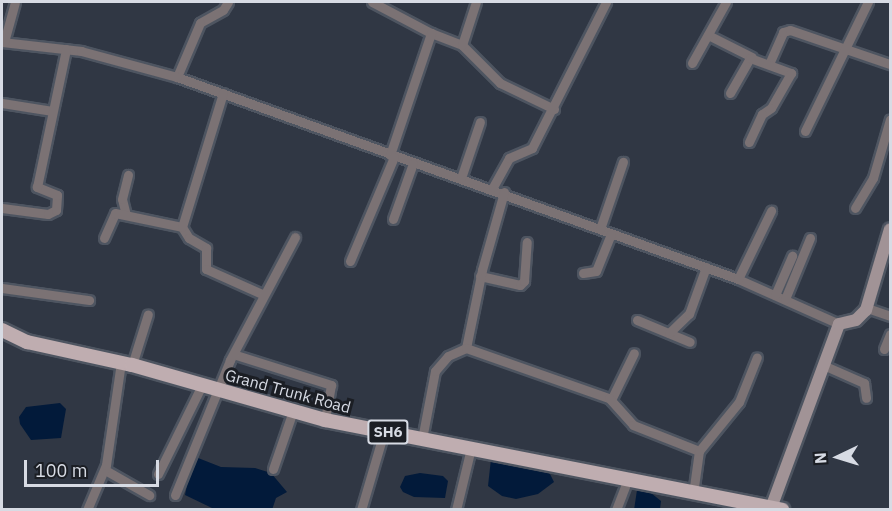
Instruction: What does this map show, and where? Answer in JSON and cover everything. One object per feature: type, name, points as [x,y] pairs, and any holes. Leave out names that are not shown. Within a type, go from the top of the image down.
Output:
[{"type":"main road","name":"Grand Trunk Road","points":[[2,330],[27,342],[126,363],[325,420],[756,508],[776,509]]},
{"type":"street","points":[[15,2],[3,42],[66,49],[177,77],[413,164],[493,187],[611,234],[738,279],[839,324],[856,320],[867,308],[891,229]]},
{"type":"street","points":[[177,77],[200,23],[223,10],[228,2]]},
{"type":"street","points":[[372,2],[431,33],[462,45],[500,83],[554,109]]},
{"type":"street","points":[[462,45],[476,2]]},
{"type":"street","points":[[493,187],[509,158],[532,148],[554,109],[606,2]]},
{"type":"street","points":[[692,63],[726,2]]},
{"type":"street","points":[[805,131],[868,2]]},
{"type":"street","points":[[769,64],[783,32],[790,30],[845,51],[891,64]]},
{"type":"street","points":[[350,261],[392,156],[431,33]]},
{"type":"street","points":[[708,35],[752,57],[790,72],[791,76],[771,108],[762,114],[749,142]]},
{"type":"street","points":[[2,208],[48,214],[56,210],[57,195],[37,187],[66,49]]},
{"type":"street","points":[[730,93],[746,61],[752,57]]},
{"type":"street","points":[[182,227],[223,93]]},
{"type":"street","points":[[2,103],[52,111]]},
{"type":"street","points":[[855,208],[873,178],[891,119]]},
{"type":"street","points":[[461,178],[480,122]]},
{"type":"street","points":[[600,229],[623,162]]},
{"type":"street","points":[[393,219],[413,164]]},
{"type":"street","points":[[126,215],[122,199],[128,175]]},
{"type":"street","points":[[466,348],[480,276],[504,192]]},
{"type":"street","points":[[738,279],[771,211]]},
{"type":"street","points":[[104,238],[116,213],[182,227],[189,238],[206,248],[206,269],[262,294]]},
{"type":"street","points":[[583,273],[596,271],[611,234]]},
{"type":"street","points":[[175,495],[262,294],[295,237]]},
{"type":"street","points":[[780,297],[810,238]]},
{"type":"street","points":[[480,276],[520,285],[525,274],[527,242]]},
{"type":"street","points":[[780,297],[792,256]]},
{"type":"street","points":[[669,333],[689,314],[706,267]]},
{"type":"street","points":[[2,288],[89,300]]},
{"type":"street","points":[[867,308],[891,316]]},
{"type":"street","points":[[87,510],[105,471],[126,363],[148,314]]},
{"type":"street","points":[[637,320],[690,342]]},
{"type":"street","points":[[776,509],[823,364],[839,324]]},
{"type":"street","points":[[884,349],[891,334]]},
{"type":"street","points":[[422,439],[435,371],[447,357],[466,348],[611,400],[633,425],[699,451]]},
{"type":"street","points":[[611,400],[634,353]]},
{"type":"street","points":[[236,355],[331,385],[325,420]]},
{"type":"street","points":[[693,494],[699,451],[739,402],[757,357]]},
{"type":"street","points":[[823,364],[864,383],[866,398]]},
{"type":"street","points":[[158,474],[202,385]]},
{"type":"street","points":[[273,470],[293,411]]},
{"type":"street","points":[[361,510],[384,432]]},
{"type":"street","points":[[456,510],[471,448]]},
{"type":"street","points":[[105,471],[149,495]]},
{"type":"street","points":[[616,510],[627,481]]},
{"type":"water","points":[[60,403],[66,409],[61,438],[31,440],[20,424],[19,417],[26,407]]},
{"type":"water","points":[[193,456],[221,467],[255,468],[271,473],[287,492],[276,498],[272,510],[212,508],[185,495]]},
{"type":"water","points":[[491,459],[548,470],[554,482],[538,494],[516,499],[502,496],[488,486]]},
{"type":"water","points":[[420,473],[443,476],[448,481],[445,498],[414,497],[403,492],[400,487],[405,476]]},
{"type":"water","points":[[646,489],[661,501],[660,509],[634,510],[637,490]]}]
